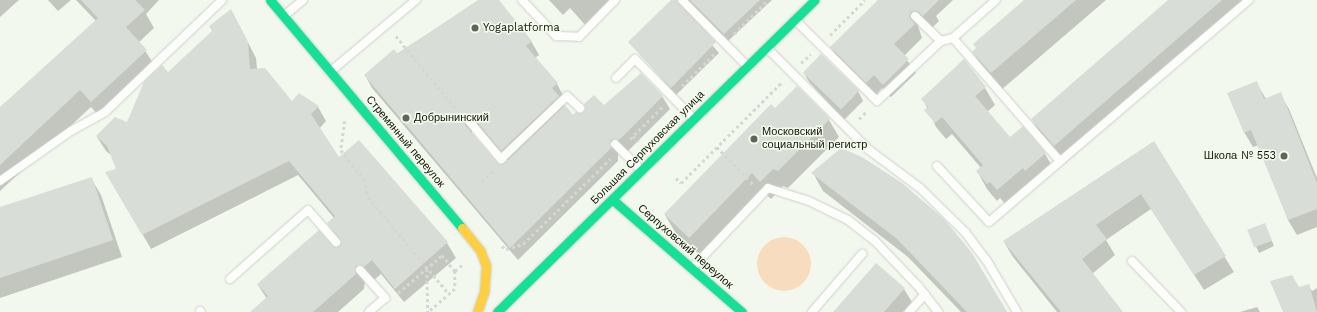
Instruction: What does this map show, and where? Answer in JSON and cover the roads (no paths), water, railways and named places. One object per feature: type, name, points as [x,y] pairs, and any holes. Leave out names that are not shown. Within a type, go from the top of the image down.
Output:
[{"type":"street","name":"Стремянный переулок","points":[[270,0],[480,250],[486,266],[484,292],[477,312]]},
{"type":"street","name":"Большая Серпуховская улица","points":[[497,312],[613,200],[814,0]]},
{"type":"street","name":"Серпуховский переулок","points":[[613,200],[742,312]]},
{"type":"lane","points":[[0,182],[71,131],[105,112],[222,0]]},
{"type":"lane","points":[[284,16],[303,0]]},
{"type":"lane","points":[[330,72],[416,0]]},
{"type":"lane","points":[[522,0],[556,36],[579,37],[615,0]]},
{"type":"lane","points":[[682,0],[747,66]]},
{"type":"lane","points":[[794,19],[877,101],[941,41],[953,38],[996,0]]},
{"type":"lane","points":[[937,166],[989,222],[1249,0]]},
{"type":"lane","points":[[915,16],[941,41]]},
{"type":"lane","points":[[953,38],[1060,161]]},
{"type":"lane","points":[[766,47],[869,150],[920,188],[965,232],[987,261],[1017,312]]},
{"type":"lane","points":[[616,78],[635,59],[694,119]]},
{"type":"lane","points":[[470,121],[501,158],[567,96],[580,108]]},
{"type":"lane","points":[[618,147],[642,171]]},
{"type":"lane","points":[[692,269],[768,188],[809,201],[848,220],[874,240],[924,294],[938,312]]},
{"type":"lane","points":[[230,279],[308,210],[336,242]]},
{"type":"lane","points":[[812,312],[862,254]]},
{"type":"lane","points":[[1132,261],[1181,312]]},
{"type":"lane","points":[[360,270],[385,298],[369,312]]},
{"type":"lane","points":[[909,312],[924,294]]},
{"type":"place","name":"Yogaplatforma","points":[[475,28]]},
{"type":"place","name":"Добрынинский","points":[[406,118]]},
{"type":"place","name":"Московский социальный регистр","points":[[754,139]]},
{"type":"place","name":"Школа № 553","points":[[1284,156]]}]
